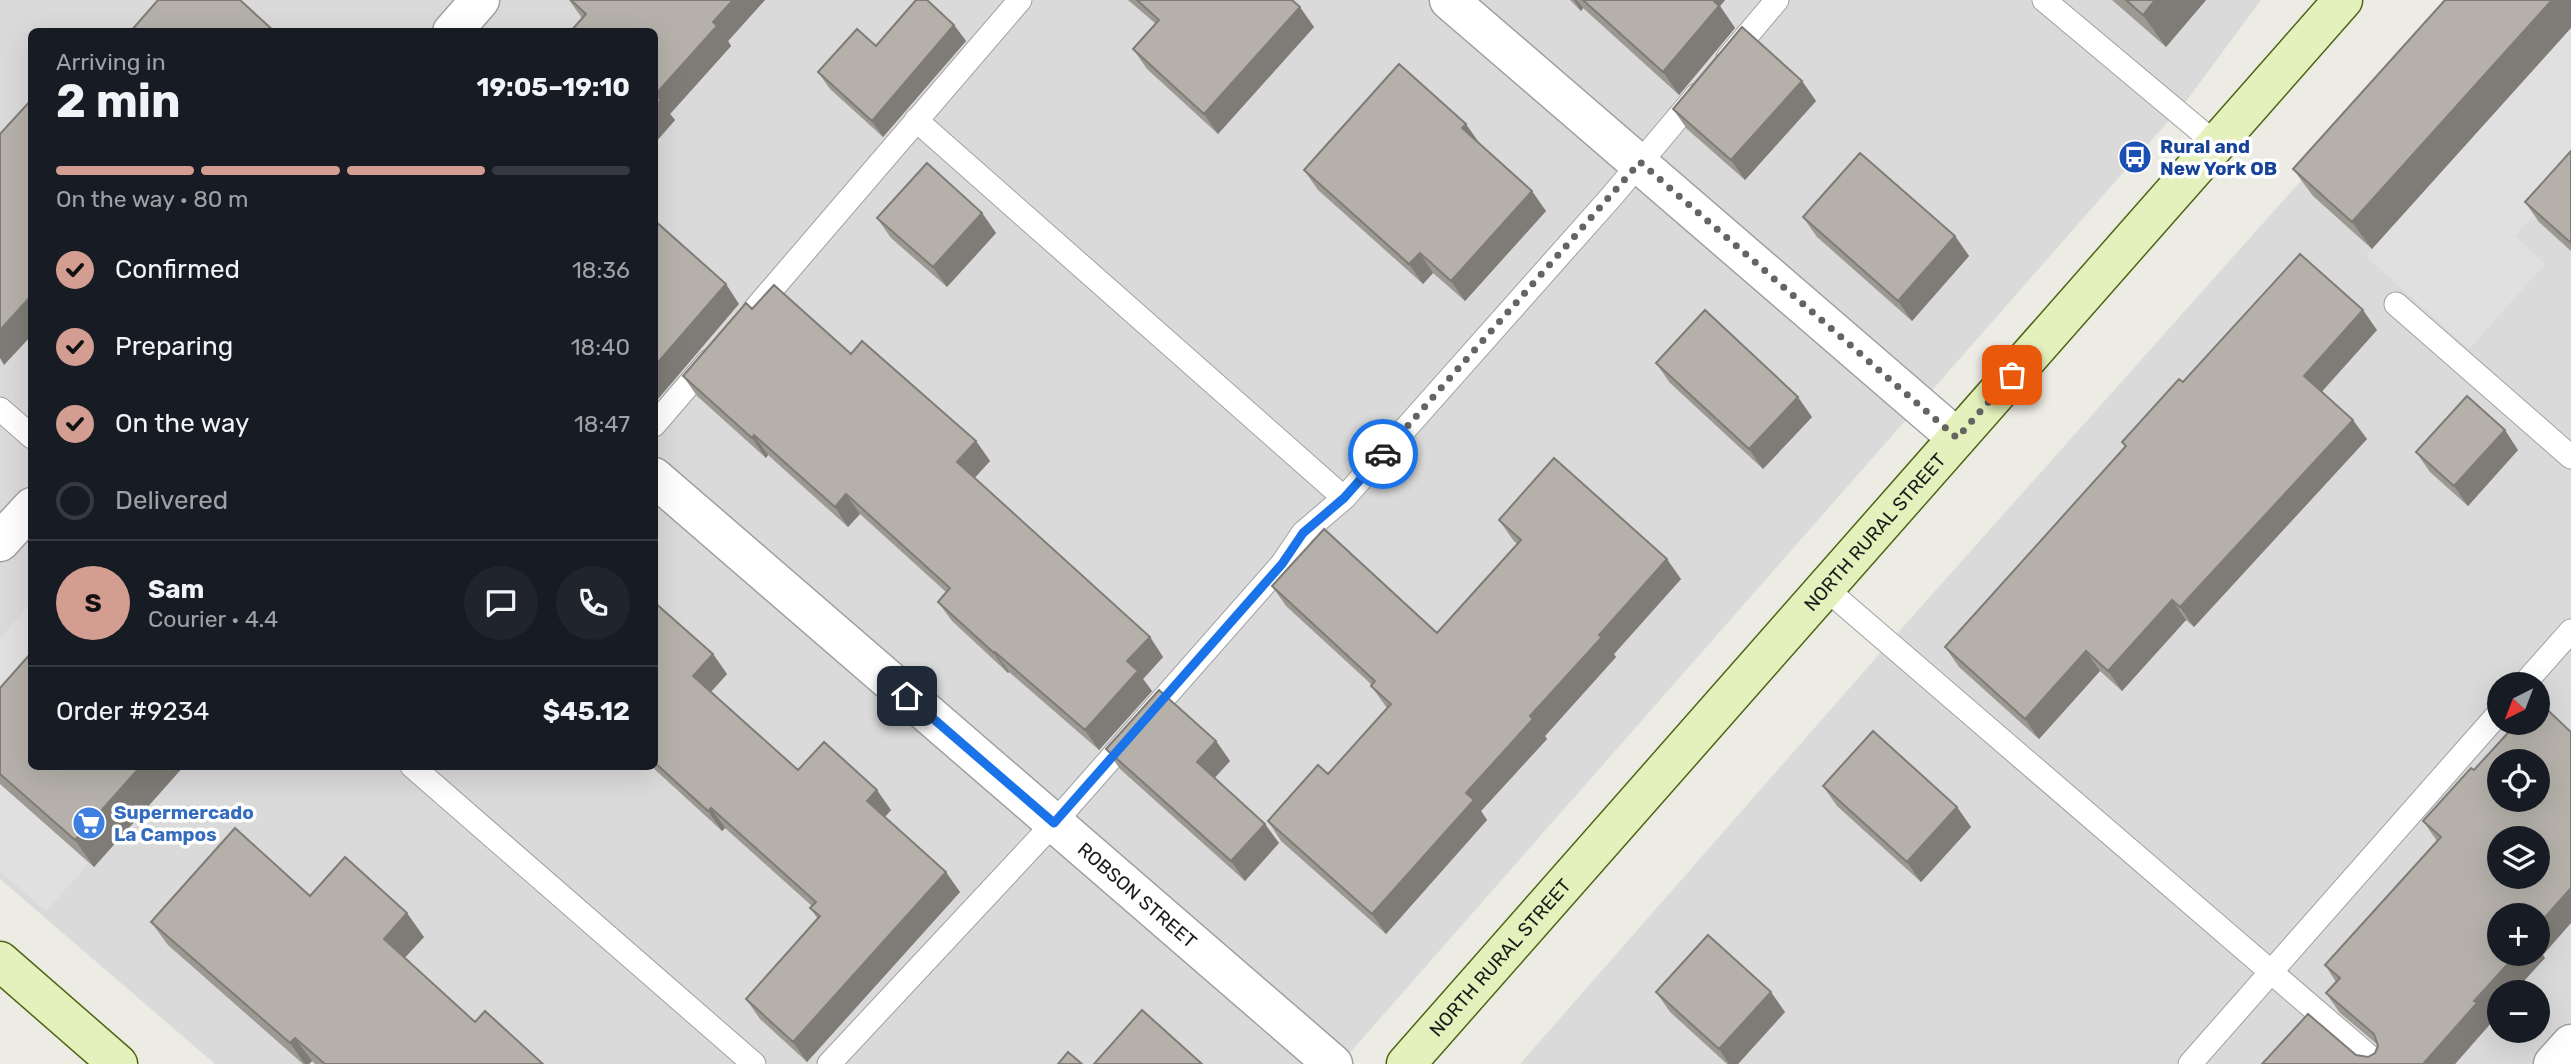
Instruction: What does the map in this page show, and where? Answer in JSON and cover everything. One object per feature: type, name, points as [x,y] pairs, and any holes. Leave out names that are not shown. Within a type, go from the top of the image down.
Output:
[{"type":"main road","name":"NORTH RURAL STREET","points":[[1406,1064],[2343,0]]},
{"type":"main road","points":[[0,961],[118,1064]]},
{"type":"street","points":[[456,28],[480,0]]},
{"type":"street","points":[[1449,0],[1957,438]]},
{"type":"street","name":"ROBSON STREET","points":[[658,480],[1333,1064]]},
{"type":"street","points":[[0,542],[28,511]]},
{"type":"street","points":[[2553,1064],[2571,1044]]},
{"type":"lane","points":[[745,320],[1020,0]]},
{"type":"lane","points":[[829,1064],[1054,823],[1282,564],[1303,533],[1344,498],[1640,162],[1777,0]]},
{"type":"lane","points":[[2044,0],[2216,144]]},
{"type":"lane","points":[[916,120],[1344,498]]},
{"type":"lane","points":[[2396,304],[2571,457]]},
{"type":"lane","points":[[658,420],[727,341]]},
{"type":"lane","points":[[0,410],[28,434]]},
{"type":"lane","points":[[1825,588],[2378,1064]]},
{"type":"lane","points":[[2535,672],[2571,631]]},
{"type":"lane","points":[[2190,1064],[2487,727]]},
{"type":"lane","points":[[417,770],[754,1064]]},
{"type":"shaded area","points":[[0,0],[2261,0],[2187,100],[1340,1064],[215,1064],[0,879]]},
{"type":"shaded area","points":[[2462,0],[2571,0],[2571,1064],[1520,1064],[1903,627]]},
{"type":"shaded area","points":[[2571,28],[2571,174],[2515,236],[2545,264],[2469,349],[2366,256]]},
{"type":"shaded area","points":[[28,606],[28,704],[0,736],[0,639]]},
{"type":"shaded area","points":[[0,784],[89,863],[46,911],[0,871]]},
{"type":"building","points":[[158,0],[240,0],[271,28],[134,28]]},
{"type":"building","points":[[571,0],[733,0],[713,22],[717,26],[658,92],[658,28],[574,28],[586,14]]},
{"type":"building","points":[[916,0],[927,0],[954,25],[872,121],[818,72],[857,29],[876,46]]},
{"type":"building","points":[[1137,0],[1292,0],[1300,7],[1204,114],[1133,49],[1159,20]]},
{"type":"building","points":[[1583,0],[1713,0],[1719,6],[1663,72]]},
{"type":"building","points":[[2126,0],[2155,0],[2143,15]]},
{"type":"building","points":[[2445,0],[2552,0],[2352,222],[2293,169]]},
{"type":"building","points":[[1742,27],[1802,81],[1731,160],[1673,109]]},
{"type":"building","points":[[1399,64],[1466,124],[1462,128],[1532,191],[1451,281],[1420,253],[1409,264],[1304,170]]},
{"type":"building","points":[[28,103],[28,299],[0,330],[0,134]]},
{"type":"building","points":[[2571,151],[2571,243],[2525,202]]},
{"type":"building","points":[[1860,153],[1955,236],[1898,301],[1803,217]]},
{"type":"building","points":[[927,163],[982,213],[933,267],[877,218]]},
{"type":"building","points":[[658,224],[726,284],[658,362]]},
{"type":"building","points":[[2300,254],[2363,310],[2304,376],[2353,420],[2180,607],[2172,600],[2108,671],[2086,651],[2025,719],[1945,647],[2126,446],[2122,442],[2179,379],[2183,382]]},
{"type":"building","points":[[774,285],[851,354],[862,341],[976,441],[957,462],[1150,637],[1127,661],[1138,671],[1085,730],[938,602],[950,588],[846,494],[835,507],[683,376],[746,303],[752,309]]},
{"type":"building","points":[[1705,310],[1798,397],[1749,449],[1656,363]]},
{"type":"building","points":[[2467,396],[2505,430],[2454,486],[2416,452]]},
{"type":"building","points":[[1554,458],[1667,559],[1599,635],[1602,637],[1530,716],[1533,719],[1466,793],[1474,800],[1372,914],[1268,821],[1318,765],[1328,774],[1391,704],[1371,686],[1375,681],[1272,586],[1324,529],[1437,633],[1521,540],[1499,520]]},
{"type":"building","points":[[658,606],[713,654],[693,676],[798,770],[824,742],[877,790],[867,801],[946,872],[793,1042],[746,999],[820,916],[810,908],[816,902],[711,808],[708,811],[658,766]]},
{"type":"building","points":[[28,656],[28,770],[137,770],[75,840],[0,774],[0,688]]},
{"type":"building","points":[[1159,690],[1216,741],[1197,762],[1265,824],[1231,861],[1106,749]]},
{"type":"building","points":[[2550,712],[2571,732],[2571,888],[2550,912],[2550,903],[2487,903],[2487,966],[2506,966],[2493,980],[2487,980],[2487,987],[2474,1001],[2477,1003],[2423,1064],[2262,1064],[2308,1014],[2356,1055],[2368,1057],[2375,1053],[2378,1046],[2374,1034],[2326,993],[2340,978],[2325,965],[2441,837],[2423,821],[2471,768],[2474,770],[2487,756],[2487,812],[2550,812],[2550,749],[2493,749],[2506,735],[2550,735]]},
{"type":"building","points":[[1873,731],[1957,807],[1907,862],[1823,786]]},
{"type":"building","points":[[235,828],[310,896],[345,857],[407,913],[384,939],[475,1022],[485,1011],[543,1064],[325,1064],[295,1038],[290,1043],[151,922]]},
{"type":"building","points":[[1708,935],[1771,992],[1719,1049],[1656,992]]},
{"type":"building","points":[[1142,1010],[1202,1064],[1094,1064]]},
{"type":"building","points":[[1068,1052],[1082,1064],[1058,1064]]},
{"type":"way so far","points":[[1383,454],[1640,162],[1957,438],[2012,375]]},
{"type":"place","name":"Rural and New York OB","points":[[2135,157]]},
{"type":"place","name":"Supermercado La Campos","points":[[89,823]]},
{"type":"route","points":[[907,696],[1054,823],[1282,564],[1303,533],[1344,498],[1383,454]]}]
